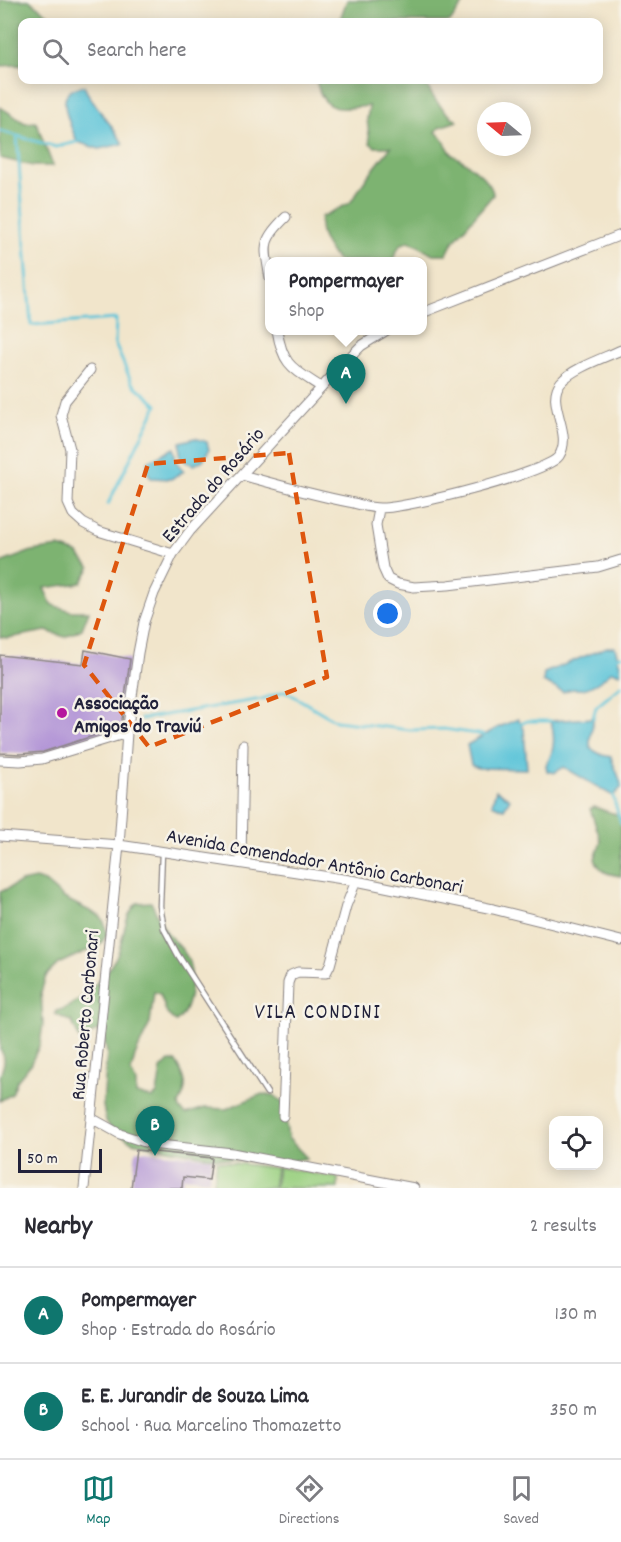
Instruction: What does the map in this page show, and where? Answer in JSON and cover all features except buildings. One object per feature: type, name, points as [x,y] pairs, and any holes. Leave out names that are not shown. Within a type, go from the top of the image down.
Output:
[{"type":"street","points":[[266,257],[265,248],[271,231],[286,218]]},
{"type":"street","points":[[427,311],[621,235]]},
{"type":"street","points":[[278,335],[285,360],[293,369],[321,387]]},
{"type":"street","name":"Estrada do Rosário","points":[[118,844],[127,733],[144,622],[154,593],[173,554],[190,531],[321,387],[361,346],[379,335]]},
{"type":"street","points":[[242,475],[299,491],[379,508],[408,506],[520,475],[558,458],[565,442],[555,397],[559,383],[571,373],[621,350]]},
{"type":"street","points":[[90,370],[65,401],[62,415],[70,449],[67,494],[71,509],[82,524],[173,554]]},
{"type":"street","points":[[379,508],[376,525],[383,568],[388,579],[398,584],[414,587],[448,585],[598,567],[621,560]]},
{"type":"street","points":[[0,760],[42,759],[127,733]]},
{"type":"street","points":[[242,862],[243,745]]},
{"type":"street","name":"Avenida Comendador Antônio Carbonari","points":[[0,836],[118,844],[356,881],[493,909],[621,941]]},
{"type":"street","name":"Rua Roberto Carbonari","points":[[84,1188],[93,1119],[118,844]]},
{"type":"street","points":[[283,1116],[288,983],[291,975],[298,972],[326,973],[356,881]]},
{"type":"street","points":[[93,1119],[120,1134],[151,1144],[232,1153],[414,1188]]},
{"type":"lane","points":[[162,852],[160,906],[164,929],[178,955],[267,1093]]},
{"type":"highlighted area","points":[[289,453],[327,677],[149,747],[84,665],[148,464]]},
{"type":"green space","points":[[0,0],[29,0],[53,18],[18,18],[18,65],[0,66]]},
{"type":"green space","points":[[347,0],[466,0],[453,18],[340,18]]},
{"type":"green space","points":[[317,84],[427,84],[438,103],[457,121],[440,127],[436,132],[453,155],[483,177],[493,195],[453,242],[447,254],[433,254],[409,241],[400,245],[394,257],[335,257],[330,251],[320,230],[321,217],[350,203],[391,147],[375,147],[370,143],[367,119],[369,106],[335,107],[324,100]]},
{"type":"green space","points":[[0,107],[25,123],[36,122],[53,166],[33,166],[0,158]]},
{"type":"green space","points":[[59,547],[77,553],[90,568],[81,583],[44,588],[52,605],[71,611],[89,611],[82,629],[65,637],[46,631],[8,638],[0,637],[0,563],[32,551]]},
{"type":"green space","points":[[594,807],[621,818],[621,876],[605,872],[595,859],[601,841],[590,809]]},
{"type":"green space","points":[[35,879],[45,882],[64,898],[100,916],[107,934],[100,945],[58,964],[46,976],[41,992],[43,1024],[40,1044],[30,1065],[17,1081],[12,1094],[0,1101],[0,1079],[4,1057],[0,1050],[0,892],[21,882]]},
{"type":"green space","points":[[151,902],[166,931],[187,957],[191,982],[185,1009],[176,1022],[167,1014],[160,994],[154,992],[150,1023],[135,1056],[131,1072],[136,1083],[136,1094],[152,1098],[157,1094],[161,1069],[169,1061],[176,1062],[184,1078],[184,1093],[179,1104],[180,1109],[186,1114],[205,1108],[226,1109],[262,1094],[274,1095],[283,1103],[288,1138],[307,1158],[283,1163],[215,1158],[132,1142],[110,1127],[106,1121],[103,1106],[107,1053],[103,1032],[98,1030],[80,1040],[72,1022],[55,1014],[56,1011],[64,1009],[81,998],[104,974],[115,959],[132,909],[137,903]]},
{"type":"green space","points":[[217,1161],[276,1168],[273,1188],[213,1188]]},
{"type":"green space","points":[[278,1167],[338,1178],[338,1188],[275,1188]]},
{"type":"water","points":[[84,86],[123,144],[99,149],[77,142],[67,116],[65,101],[70,91]]},
{"type":"water","points":[[195,438],[207,442],[209,450],[203,460],[194,465],[186,462],[180,456],[180,442]]},
{"type":"water","points":[[174,448],[176,462],[184,471],[171,479],[151,478],[147,471],[148,461]]},
{"type":"water","points":[[607,647],[615,647],[620,674],[612,671],[602,680],[590,686],[563,692],[543,682],[544,673]]},
{"type":"water","points":[[593,718],[591,749],[611,757],[620,780],[621,788],[613,796],[564,767],[554,773],[547,771],[546,765],[553,744],[551,721]]},
{"type":"water","points":[[518,719],[524,729],[527,769],[478,768],[471,765],[467,745]]},
{"type":"water","points":[[496,790],[510,799],[504,809],[492,804]]},
{"type":"waterway","points":[[0,131],[56,147],[77,142]]},
{"type":"waterway","points":[[17,136],[31,325],[116,319],[115,344],[132,383],[157,405],[108,504]]},
{"type":"waterway","points":[[617,657],[621,656]]},
{"type":"waterway","points":[[593,718],[596,707],[621,686]]},
{"type":"waterway","points":[[141,719],[262,699],[285,691],[336,721],[410,730],[444,729],[484,735]]},
{"type":"waterway","points":[[521,724],[527,721],[551,721]]},
{"type":"waterway","points":[[613,796],[621,824]]},
{"type":"place","name":"Pompermayer","points":[[346,404]]},
{"type":"place","name":"Associação Amigos do Traviú","points":[[62,713]]},
{"type":"place","name":"E. E. Jurandir de Souza Lima","points":[[155,1156]]},
{"type":"district","name":"VILA CONDINI","points":[[318,1011]]}]
